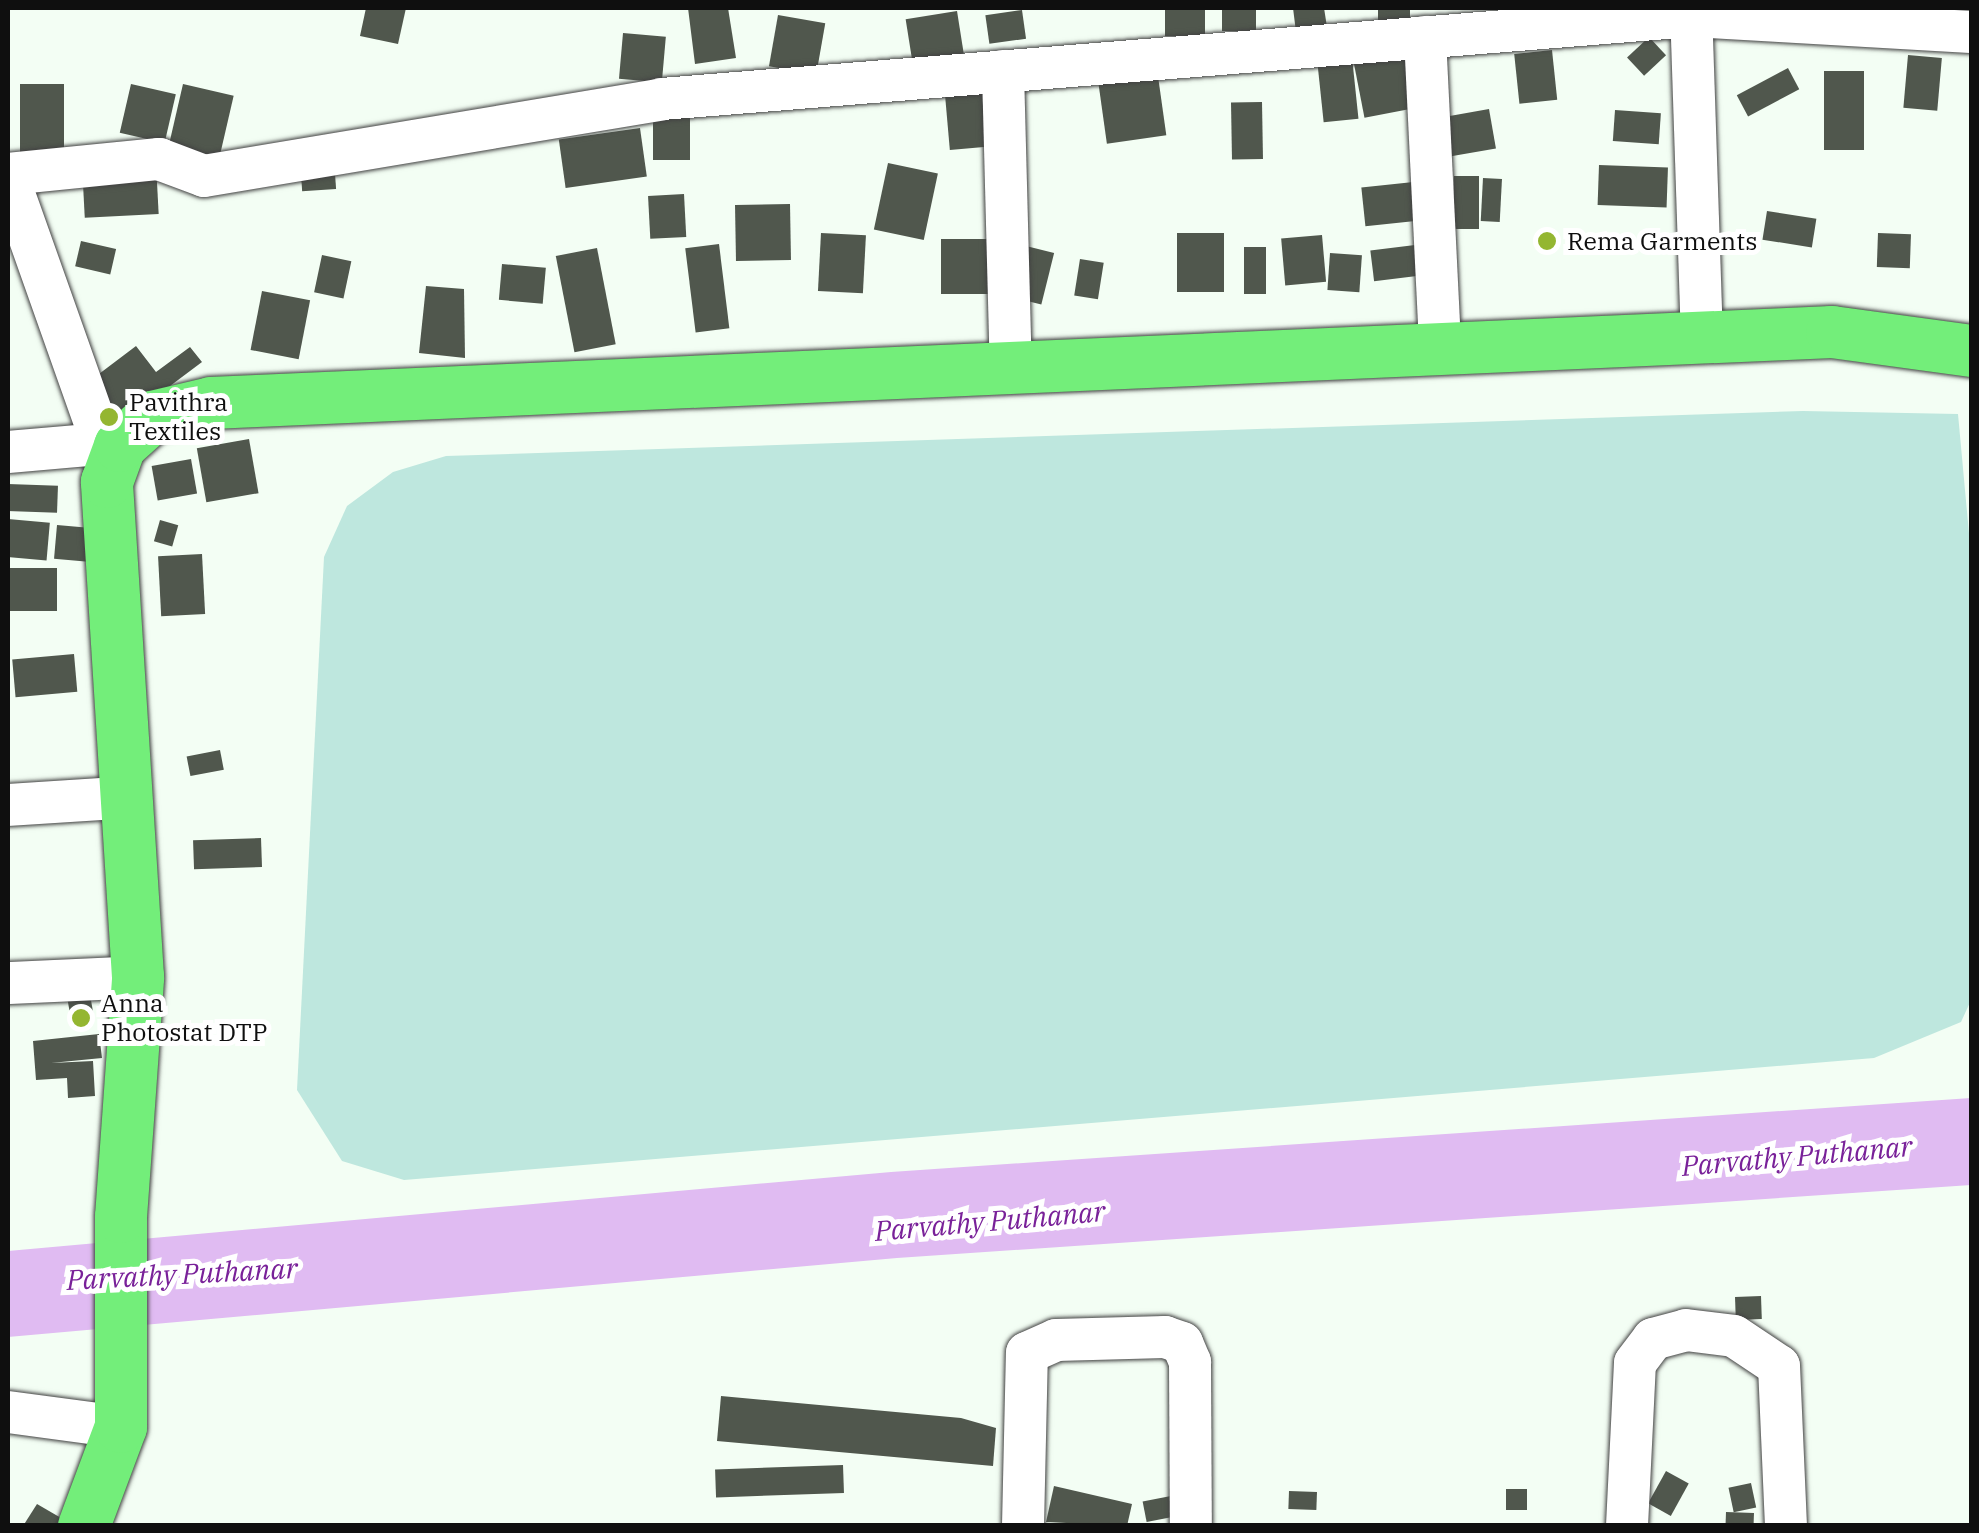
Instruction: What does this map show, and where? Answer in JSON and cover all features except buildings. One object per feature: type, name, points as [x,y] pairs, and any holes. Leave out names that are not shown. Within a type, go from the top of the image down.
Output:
[{"type":"main road","points":[[84,1526],[121,1427],[126,1344],[121,1216],[138,977],[131,797],[104,453],[152,416],[211,403],[1702,336],[1832,332],[1972,352]]},
{"type":"street","points":[[8,452],[104,453],[26,277],[8,175],[159,159],[204,176],[662,99],[1424,38],[1692,12],[1972,32]]},
{"type":"street","points":[[1692,12],[1702,336]]},
{"type":"street","points":[[1424,38],[1440,348]]},
{"type":"street","points":[[1003,71],[1011,367]]},
{"type":"street","points":[[8,806],[131,797]]},
{"type":"street","points":[[8,984],[138,977]]},
{"type":"street","points":[[1627,1526],[1635,1363],[1652,1339],[1686,1330],[1734,1336],[1779,1366],[1786,1526]]},
{"type":"street","points":[[1023,1526],[1027,1353],[1056,1340],[1165,1337],[1182,1343],[1190,1362],[1190,1526]]},
{"type":"street","points":[[8,1412],[121,1427]]},
{"type":"shaded area","points":[[1803,411],[1958,414],[1972,566],[1972,998],[1961,1022],[1874,1058],[404,1180],[342,1161],[297,1090],[324,557],[347,506],[393,472],[446,456]]},
{"type":"water","name":"Parvathy Puthanar","points":[[1971,1098],[1971,1185],[897,1258],[8,1337],[8,1251],[891,1172]]},
{"type":"place","name":"Rema Garments","points":[[1547,241]]},
{"type":"place","name":"Pavithra Textiles","points":[[109,417]]},
{"type":"place","name":"Anna Photostat DTP","points":[[81,1018]]}]
